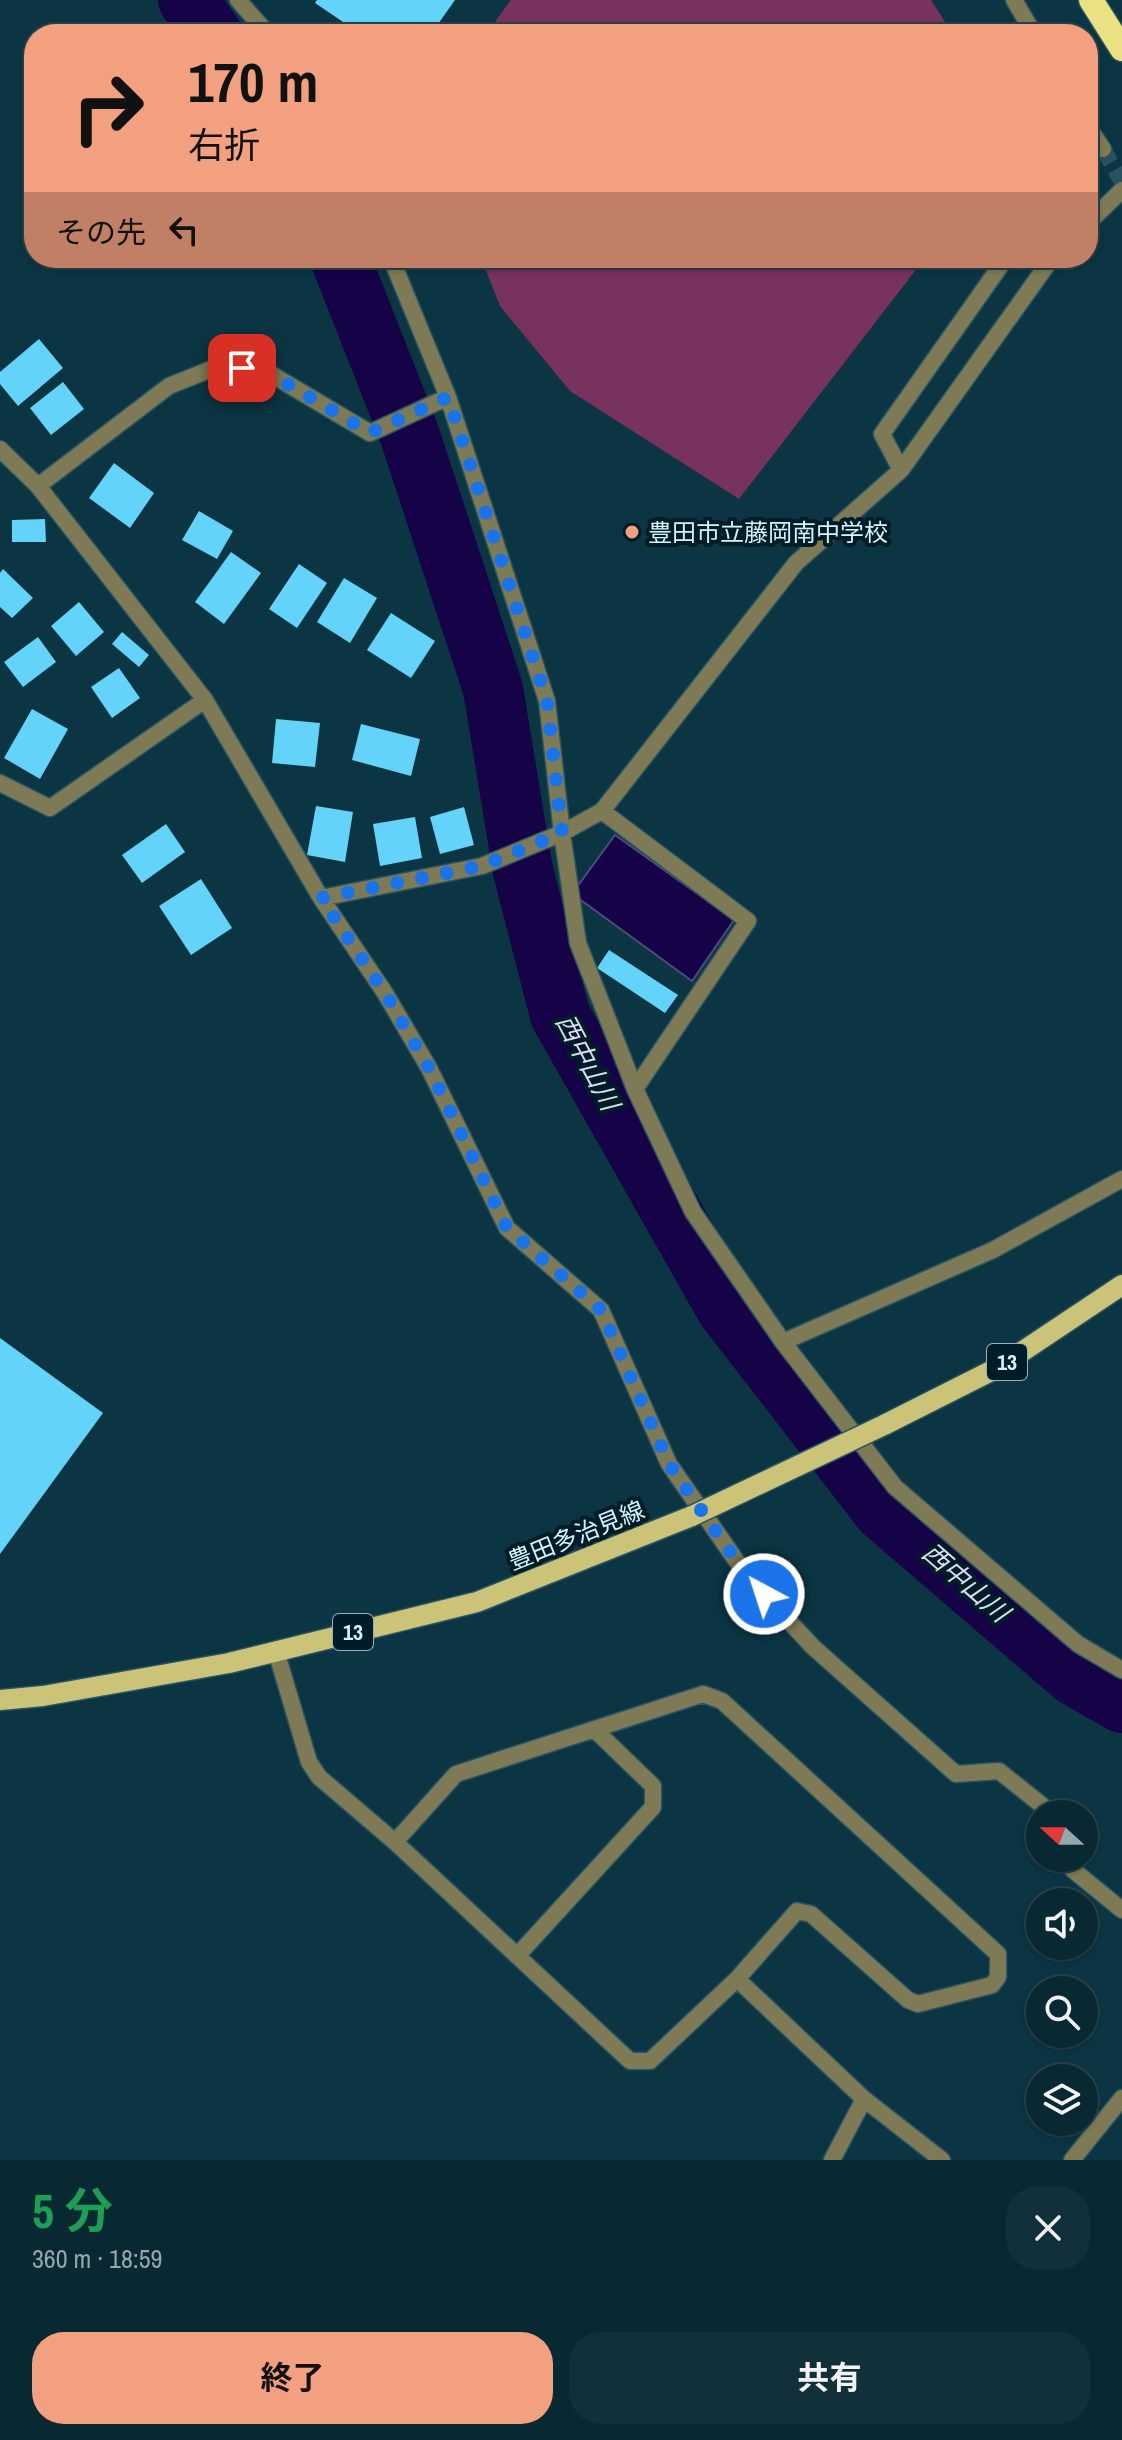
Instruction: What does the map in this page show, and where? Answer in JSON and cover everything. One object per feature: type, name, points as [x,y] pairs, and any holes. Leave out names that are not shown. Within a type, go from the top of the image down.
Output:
[{"type":"highway","points":[[1091,0],[1118,34]]},
{"type":"main road","name":"豊田多治見線","points":[[0,1700],[43,1696],[229,1663],[477,1602],[692,1516],[884,1425],[999,1367],[1122,1285]]},
{"type":"street","points":[[238,0],[259,24]]},
{"type":"street","points":[[1014,0],[1028,24]]},
{"type":"street","points":[[1098,213],[1122,190]]},
{"type":"street","points":[[394,268],[547,701],[555,835],[578,943],[635,1089],[693,1212],[783,1342],[895,1487],[1078,1644],[1122,1670]]},
{"type":"street","points":[[901,470],[882,434],[999,268]]},
{"type":"street","points":[[321,898],[482,866],[602,811],[796,563],[901,470],[1045,268]]},
{"type":"street","points":[[38,486],[169,386],[219,366],[264,370],[370,433],[441,401]]},
{"type":"street","points":[[0,449],[38,486],[205,700],[321,898],[385,993],[429,1068],[507,1228],[601,1310],[669,1464],[747,1576],[813,1647],[956,1774],[999,1771],[1035,1800]]},
{"type":"street","points":[[0,783],[50,808],[205,700]]},
{"type":"street","points":[[602,811],[748,921],[635,1089]]},
{"type":"street","points":[[783,1342],[993,1250],[1122,1179]]},
{"type":"street","points":[[276,1651],[309,1762],[319,1777],[395,1842],[630,2061],[650,2061],[737,1979],[797,1911],[811,1914],[908,2000],[918,2004],[992,1985],[998,1977],[998,1954],[722,1701],[703,1694],[456,1774],[395,1842]]},
{"type":"street","points":[[517,1956],[653,1807],[653,1786],[595,1730]]},
{"type":"street","points":[[1075,1872],[1122,1910]]},
{"type":"street","points":[[737,1979],[864,2099],[942,2160]]},
{"type":"street","points":[[1072,2160],[1122,2098]]},
{"type":"street","points":[[832,2160],[864,2099]]},
{"type":"shaded area","points":[[511,0],[931,0],[947,24],[493,24]]},
{"type":"shaded area","points":[[485,268],[917,268],[739,499],[570,391],[500,306]]},
{"type":"shaded area","points":[[615,835],[734,920],[692,981],[578,898],[577,887]]},
{"type":"building","points":[[317,0],[455,0],[438,24],[346,24],[315,3]]},
{"type":"building","points":[[39,339],[63,368],[18,406],[0,384],[0,372]]},
{"type":"building","points":[[63,382],[84,409],[51,435],[30,408]]},
{"type":"building","points":[[114,463],[154,493],[130,528],[89,498]]},
{"type":"building","points":[[199,511],[233,531],[217,559],[182,540]]},
{"type":"building","points":[[45,519],[46,542],[12,542],[12,520]]},
{"type":"building","points":[[231,552],[261,573],[224,624],[195,602]]},
{"type":"building","points":[[299,564],[327,583],[297,628],[269,609]]},
{"type":"building","points":[[3,569],[33,598],[12,618],[0,607],[0,573]]},
{"type":"building","points":[[344,578],[377,598],[350,643],[317,622]]},
{"type":"building","points":[[79,602],[104,632],[76,656],[51,626]]},
{"type":"building","points":[[391,613],[435,641],[411,678],[367,650]]},
{"type":"building","points":[[122,632],[149,655],[139,667],[112,644]]},
{"type":"building","points":[[38,637],[56,662],[23,687],[4,662]]},
{"type":"building","points":[[119,668],[140,698],[112,718],[91,687]]},
{"type":"building","points":[[32,709],[68,729],[40,779],[4,758]]},
{"type":"building","points":[[276,719],[320,723],[315,767],[272,763]]},
{"type":"building","points":[[361,724],[420,739],[411,776],[352,760]]},
{"type":"building","points":[[316,806],[353,812],[345,862],[307,855]]},
{"type":"building","points":[[464,807],[474,845],[440,854],[430,817]]},
{"type":"building","points":[[415,817],[422,858],[380,866],[373,824]]},
{"type":"building","points":[[166,824],[185,852],[142,883],[122,855]]},
{"type":"building","points":[[201,879],[232,928],[191,955],[159,906]]},
{"type":"building","points":[[609,950],[678,995],[665,1013],[597,968]]},
{"type":"building","points":[[0,1338],[103,1413],[0,1554]]},
{"type":"waterway","name":"西中山川","points":[[188,0],[205,24]]},
{"type":"waterway","name":"西中山川","points":[[344,268],[409,433],[493,689],[523,871],[560,1015],[726,1308],[883,1511],[1075,1676],[1122,1703]]},
{"type":"tunnel","points":[[1103,149],[1122,182]]},
{"type":"place","name":"豊田市立藤岡南中学校","points":[[632,532]]},
{"type":"route","points":[[242,368],[264,370],[370,433],[448,397],[547,701],[562,833],[482,866],[321,898],[385,993],[429,1068],[507,1228],[601,1310],[669,1464],[747,1576],[764,1594]]}]
